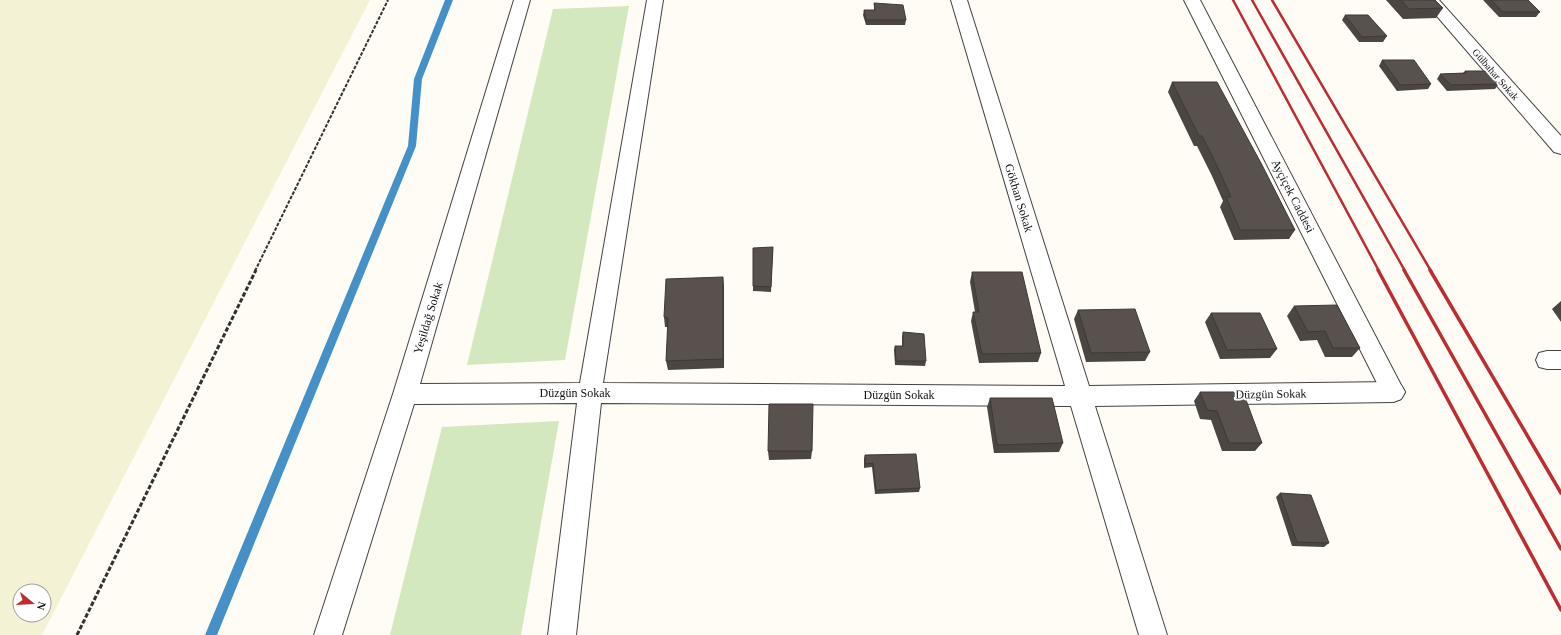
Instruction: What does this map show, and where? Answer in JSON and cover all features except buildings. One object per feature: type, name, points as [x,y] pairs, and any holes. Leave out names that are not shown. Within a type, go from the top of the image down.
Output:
[{"type":"street","name":"Yeşildağ Sokak","points":[[328,635],[405,394],[522,0]]},
{"type":"street","points":[[562,635],[590,393],[654,0]]},
{"type":"street","name":"Gökhan Sokak","points":[[959,0],[1153,635]]},
{"type":"street","name":"Ayçiçek Caddesi","points":[[1192,0],[1393,392]]},
{"type":"street","name":"Gülbahar Sokak","points":[[1431,0],[1561,148]]},
{"type":"street","name":"Düzgün Sokak","points":[[405,394],[590,393],[1079,396],[1393,392]]},
{"type":"path","points":[[76,635],[388,0]]},
{"type":"shaded area","points":[[0,0],[370,0],[52,616],[52,583],[12,583],[12,623],[48,623],[42,635],[0,635]]},
{"type":"green space","points":[[629,6],[565,360],[467,365],[553,9]]},
{"type":"green space","points":[[559,421],[521,635],[390,635],[442,427]]},
{"type":"waterway","points":[[211,635],[412,146],[418,79],[449,0]]},
{"type":"railway","points":[[1233,0],[1379,271]]},
{"type":"railway","points":[[1252,0],[1405,271]]},
{"type":"railway","points":[[1272,0],[1431,271]]},
{"type":"railway","points":[[1378,270],[1561,610]]},
{"type":"railway","points":[[1404,270],[1561,549]]},
{"type":"railway","points":[[1430,270],[1561,493]]}]
